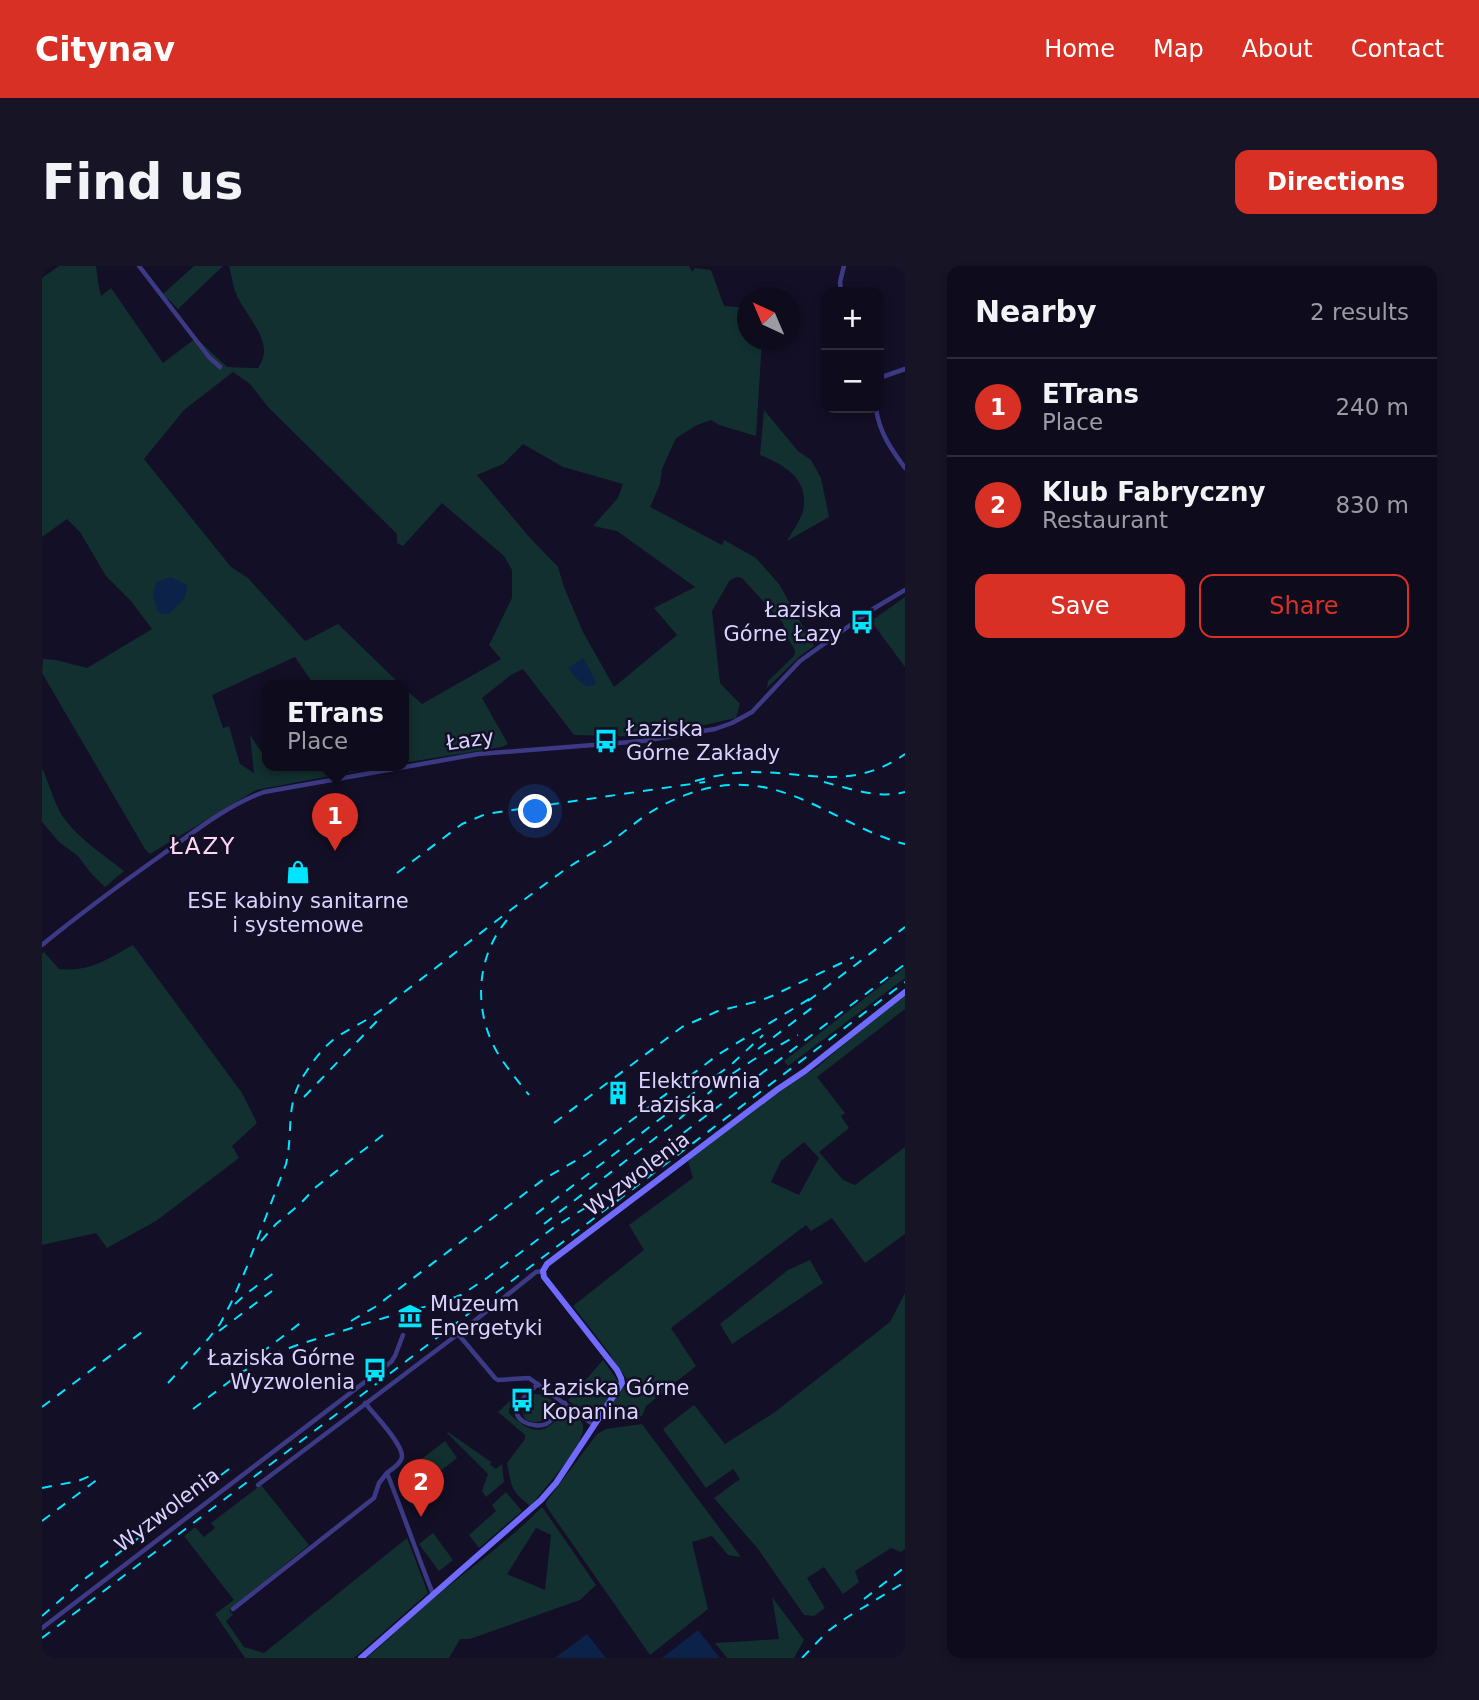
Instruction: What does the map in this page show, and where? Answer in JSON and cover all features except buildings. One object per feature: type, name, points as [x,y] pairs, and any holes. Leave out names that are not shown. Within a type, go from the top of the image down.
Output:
[{"type":"street","points":[[139,266],[220,368]]},
{"type":"street","points":[[840,287],[844,266]]},
{"type":"street","points":[[884,375],[905,369]]},
{"type":"street","points":[[877,413],[878,424],[887,443],[905,468]]},
{"type":"street","name":"Łazy","points":[[409,766],[478,754],[643,741],[715,729],[732,723],[752,712],[800,661],[864,615],[905,590]]},
{"type":"street","name":"Łazy","points":[[42,945],[219,814],[243,800],[264,792],[382,771]]},
{"type":"street","name":"Wyzwolenia","points":[[543,1270],[547,1264],[805,1071],[905,992]]},
{"type":"street","points":[[258,1485],[536,1272],[543,1270],[544,1276],[621,1378],[622,1383],[556,1483],[541,1500],[360,1658]]},
{"type":"street","points":[[458,1334],[495,1378],[529,1378],[594,1425]]},
{"type":"street","name":"Wyzwolenia","points":[[42,1628],[391,1362],[404,1335]]},
{"type":"street","points":[[538,1384],[518,1406],[516,1412],[527,1424],[545,1424],[565,1404]]},
{"type":"street","points":[[233,1609],[374,1498],[387,1473],[400,1462],[401,1453],[397,1444],[365,1403]]},
{"type":"street","points":[[387,1473],[433,1594]]},
{"type":"green space","points":[[59,266],[96,266],[101,296],[111,288],[163,363],[196,338],[227,367],[258,368],[263,359],[262,341],[236,294],[229,266],[689,266],[692,272],[695,268],[711,270],[724,306],[737,307],[737,350],[761,350],[756,436],[711,420],[676,438],[662,469],[660,484],[650,507],[722,545],[724,540],[756,558],[779,584],[814,646],[767,688],[768,681],[794,656],[795,650],[786,636],[783,623],[742,578],[737,577],[730,580],[712,611],[720,683],[740,704],[736,718],[650,737],[574,735],[523,669],[482,698],[508,744],[409,762],[409,692],[422,704],[501,659],[489,645],[512,598],[512,570],[504,556],[442,503],[403,546],[397,543],[397,534],[268,407],[250,384],[233,372],[184,410],[144,459],[231,567],[248,578],[305,641],[338,624],[396,680],[311,680],[295,657],[212,695],[223,728],[229,726],[240,764],[254,773],[250,735],[262,753],[262,771],[357,771],[256,790],[150,854],[42,673],[43,659],[87,668],[152,629],[130,600],[106,576],[80,532],[67,519],[42,537],[42,278]],"holes":[[[523,444],[563,467],[623,484],[618,498],[593,526],[617,531],[695,587],[654,608],[677,635],[614,687],[583,632],[558,567],[477,475],[503,464]]]},
{"type":"green space","points":[[194,266],[223,266],[178,309],[163,294]]},
{"type":"green space","points":[[764,410],[798,451],[811,460],[821,478],[829,517],[787,541],[803,511],[803,491],[799,482],[786,469],[760,455]]},
{"type":"green space","points":[[905,597],[905,667],[871,621]]},
{"type":"green space","points":[[42,768],[64,819],[88,843],[124,871],[105,887],[78,856],[59,842],[42,822]]},
{"type":"green space","points":[[133,945],[242,1093],[257,1123],[232,1146],[239,1158],[156,1221],[107,1248],[96,1233],[42,1245],[42,954],[44,952],[59,969],[70,969],[98,963]]},
{"type":"green space","points":[[905,967],[905,978],[788,1066],[784,1061]]},
{"type":"green space","points":[[905,995],[905,1009],[817,1077],[845,1113],[841,1116],[849,1128],[819,1152],[843,1180],[855,1185],[905,1147],[905,1234],[865,1263],[832,1218],[811,1231],[806,1225],[671,1328],[696,1366],[646,1406],[642,1416],[609,1421],[583,1413],[568,1400],[603,1360],[623,1388],[628,1380],[573,1306],[644,1250],[629,1225],[693,1178],[688,1161],[780,1090],[816,1068]],"holes":[[[804,1142],[819,1158],[799,1195],[771,1182],[781,1161]]]},
{"type":"green space","points":[[810,1260],[823,1283],[732,1344],[720,1324],[788,1270]]},
{"type":"green space","points":[[905,1293],[905,1549],[901,1552],[891,1548],[855,1571],[859,1582],[843,1594],[824,1567],[807,1578],[825,1608],[814,1616],[804,1615],[758,1549],[714,1498],[740,1479],[733,1469],[706,1488],[663,1429],[694,1405],[725,1444],[775,1412],[890,1322]]},
{"type":"green space","points":[[533,1394],[545,1395],[557,1404],[550,1415],[539,1422],[525,1419],[522,1411],[525,1402]]},
{"type":"green space","points":[[510,1401],[513,1403],[509,1413],[531,1429],[543,1429],[566,1413],[578,1417],[583,1425],[575,1448],[530,1506],[513,1488],[507,1463],[525,1439],[525,1435],[498,1412]]},
{"type":"green space","points":[[642,1424],[741,1557],[728,1555],[712,1536],[692,1542],[708,1609],[650,1655],[546,1506],[546,1502],[597,1434],[606,1429]]},
{"type":"green space","points":[[448,1432],[491,1462],[490,1465],[496,1469],[502,1464],[504,1482],[486,1497],[482,1491],[488,1474]]},
{"type":"green space","points":[[445,1441],[457,1458],[428,1481],[415,1464]]},
{"type":"green space","points":[[261,1485],[309,1545],[229,1610],[233,1615],[226,1621],[244,1647],[264,1653],[407,1538],[428,1593],[354,1658],[245,1658],[215,1614],[234,1600],[184,1536],[195,1527],[204,1537],[215,1528],[211,1523]]},
{"type":"green space","points":[[506,1492],[522,1511],[479,1548],[469,1535],[496,1511],[492,1505]]},
{"type":"green space","points":[[543,1508],[596,1585],[580,1600],[470,1639],[460,1639],[449,1658],[367,1658],[431,1600]],"holes":[[[536,1528],[551,1535],[545,1590],[507,1574]]]},
{"type":"green space","points":[[433,1533],[453,1560],[439,1571],[419,1544]]},
{"type":"green space","points":[[772,1597],[804,1640],[794,1658],[727,1658],[715,1643],[779,1639]]},
{"type":"water","points":[[171,577],[187,585],[187,590],[179,605],[168,614],[163,614],[157,611],[153,595],[156,582]]},
{"type":"water","points":[[583,658],[596,683],[590,686],[582,683],[568,668]]},
{"type":"water","points":[[698,1630],[720,1658],[662,1658]]},
{"type":"water","points":[[587,1634],[606,1658],[555,1658]]},
{"type":"railway","points":[[695,781],[746,772],[849,776],[886,765],[905,754]]},
{"type":"railway","points":[[397,873],[462,824],[486,814],[705,782]]},
{"type":"railway","points":[[824,782],[875,794],[905,792]]},
{"type":"railway","points":[[168,1383],[209,1338],[231,1303],[286,1164],[295,1095],[315,1059],[333,1040],[381,1010],[559,874],[661,806],[695,792],[731,785],[777,790],[883,837],[905,844]]},
{"type":"railway","points":[[507,920],[489,950],[481,984],[481,1002],[489,1036],[497,1052],[529,1095]]},
{"type":"railway","points":[[808,1001],[905,927]]},
{"type":"railway","points":[[554,1123],[682,1027],[718,1011],[772,996],[854,957]]},
{"type":"railway","points":[[193,1409],[242,1372],[276,1353],[461,1295],[585,1208],[905,964]]},
{"type":"railway","points":[[42,1638],[905,982]]},
{"type":"railway","points":[[351,1321],[375,1307],[544,1179],[587,1154],[719,1054],[814,996]]},
{"type":"railway","points":[[758,1049],[813,1007]]},
{"type":"railway","points":[[304,1097],[379,1019]]},
{"type":"railway","points":[[536,1214],[733,1063],[763,1035]]},
{"type":"railway","points":[[732,1074],[798,1035]]},
{"type":"railway","points":[[544,1224],[676,1122],[712,1090]]},
{"type":"railway","points":[[261,1241],[316,1187],[383,1135]]},
{"type":"railway","points":[[235,1304],[275,1272]]},
{"type":"railway","points":[[219,1331],[272,1291]]},
{"type":"railway","points":[[261,1353],[303,1321]]},
{"type":"railway","points":[[42,1407],[142,1332]]},
{"type":"railway","points":[[42,1616],[82,1581],[229,1469]]},
{"type":"railway","points":[[42,1488],[78,1481],[95,1474]]},
{"type":"railway","points":[[42,1521],[98,1479]]},
{"type":"railway","points":[[864,1599],[905,1567]]},
{"type":"railway","points":[[802,1658],[828,1631],[905,1582]]},
{"type":"place","name":"Łaziska Górne Łazy","points":[[862,622]]},
{"type":"place","name":"Łaziska Górne Zakłady","points":[[606,741]]},
{"type":"place","name":"ETrans","points":[[335,851]]},
{"type":"place","name":"ESE kabiny sanitarne i systemowe","points":[[298,872]]},
{"type":"place","name":"Elektrownia Łaziska","points":[[618,1093]]},
{"type":"place","name":"Muzeum Energetyki","points":[[410,1316]]},
{"type":"place","name":"Łaziska Górne Wyzwolenia","points":[[375,1370]]},
{"type":"place","name":"Łaziska Górne Kopanina","points":[[522,1400]]},
{"type":"place","name":"Klub Fabryczny","points":[[421,1517]]},
{"type":"district","name":"ŁAZY","points":[[203,846]]}]
